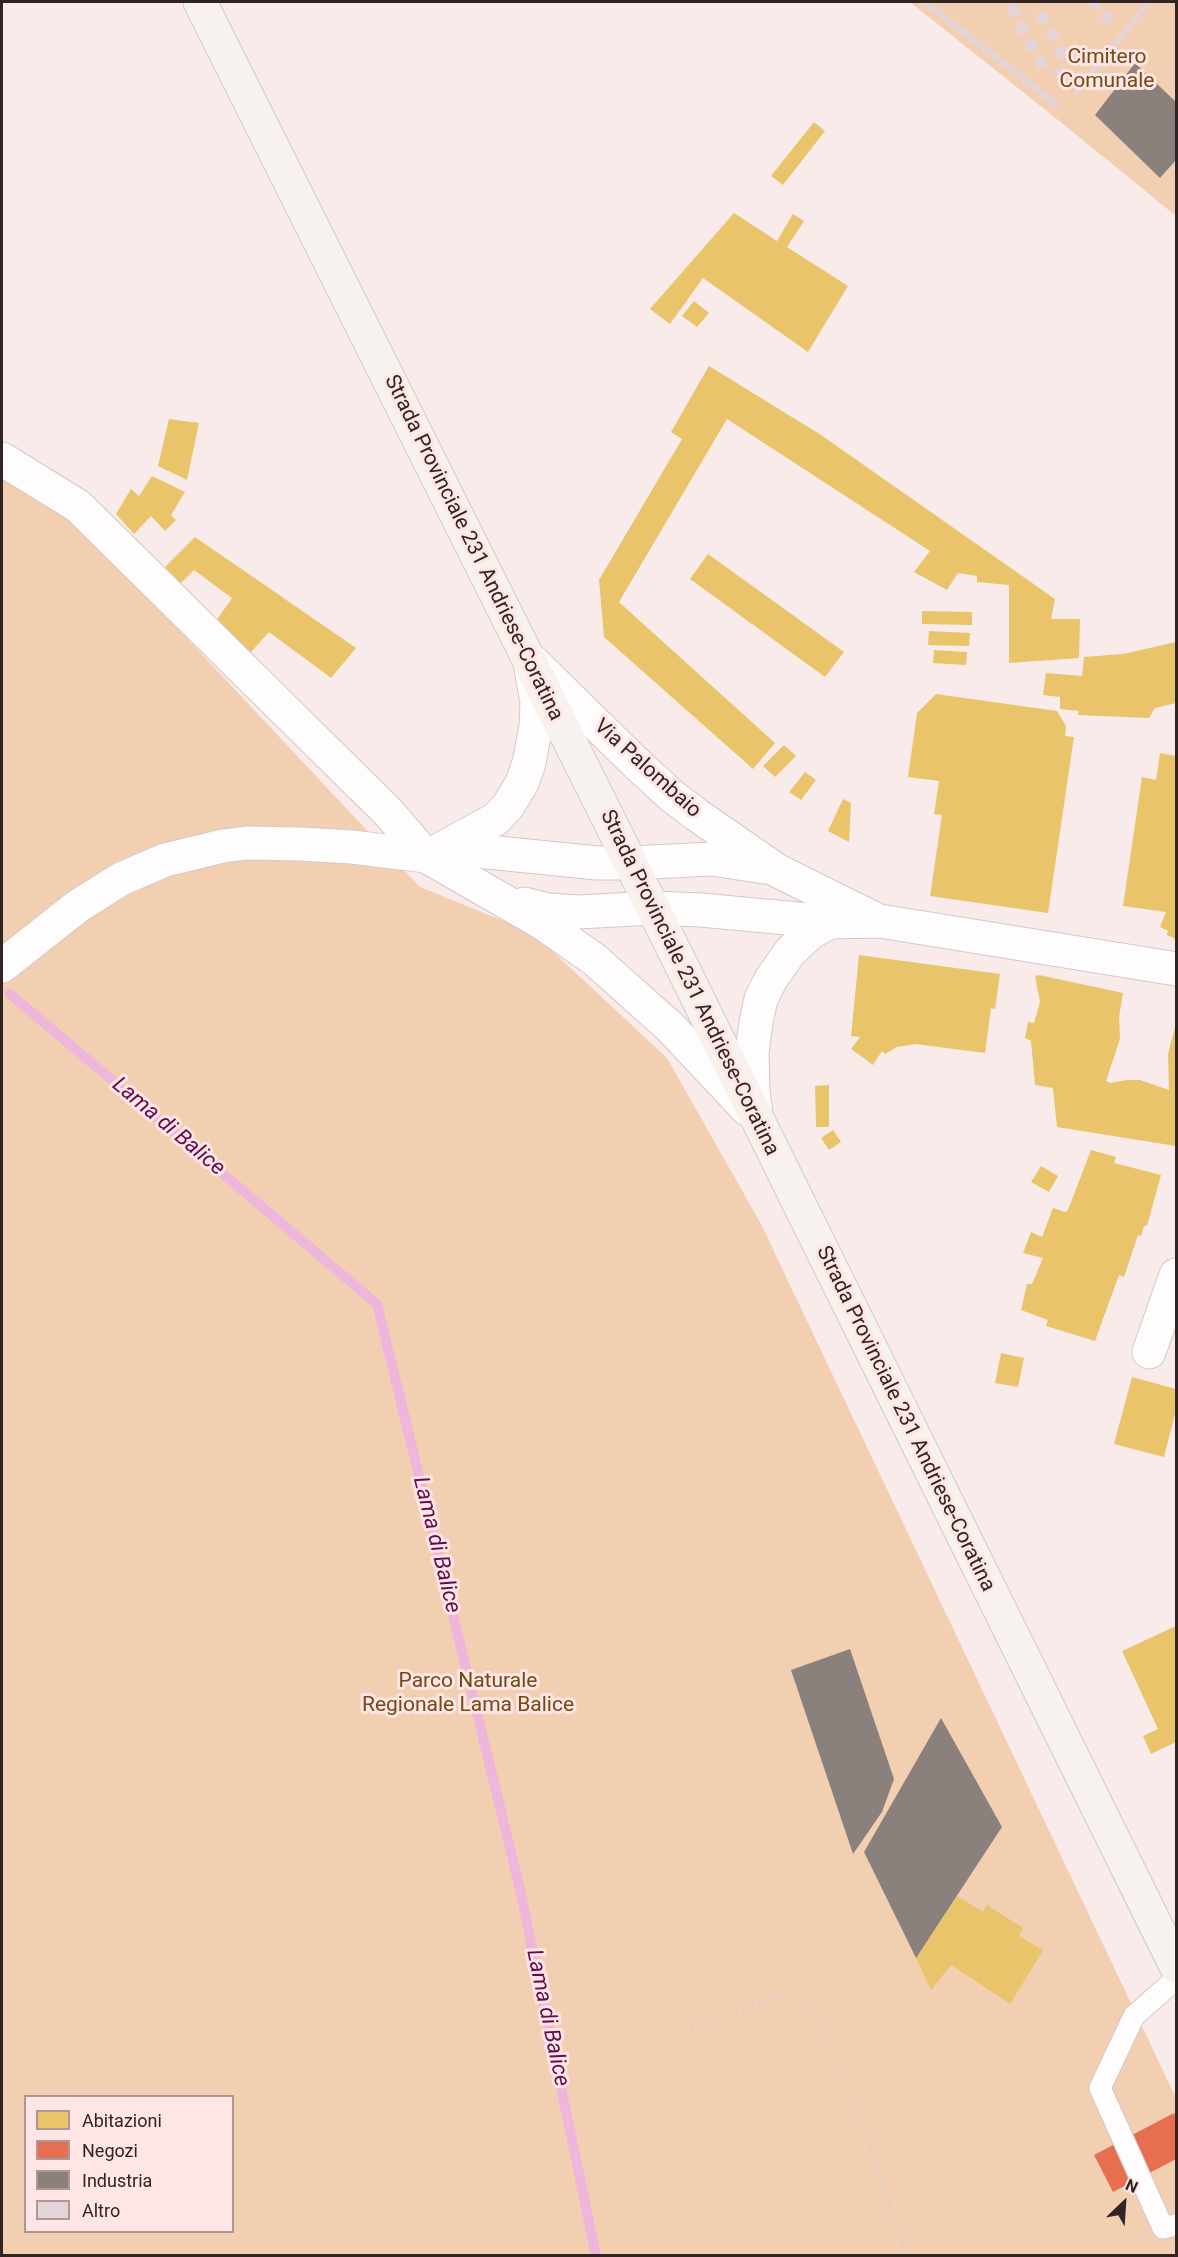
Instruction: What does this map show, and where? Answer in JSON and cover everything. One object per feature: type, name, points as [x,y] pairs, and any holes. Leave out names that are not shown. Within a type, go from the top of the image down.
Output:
[{"type":"main road","name":"Strada Provinciale 231 Andriese-Coratina","points":[[200,2],[653,908],[1176,1966]]},
{"type":"street","points":[[2,459],[78,506],[388,812],[426,856],[560,934],[614,976],[693,1050],[757,1120]]},
{"type":"street","points":[[2,966],[78,906],[105,888],[135,872],[182,855],[223,846],[272,843],[352,847],[426,856],[496,819],[508,806],[522,783],[531,756],[537,714],[534,685],[526,655]]},
{"type":"street","name":"Via Palombaio","points":[[526,655],[672,796],[778,871],[880,921]]},
{"type":"street","name":"Via Palombaio","points":[[426,856],[478,851],[597,863],[712,859],[742,862],[778,871]]},
{"type":"street","name":"Via Palombaio","points":[[496,896],[535,907],[562,911],[653,908],[830,922],[880,921],[1176,969]]},
{"type":"street","points":[[757,1120],[752,1053],[761,999],[771,979],[790,952],[810,933],[830,922]]},
{"type":"street","points":[[1149,1352],[1176,1275]]},
{"type":"lane","points":[[1176,1979],[1134,2016],[1100,2088],[1163,2228],[1176,2225]]},
{"type":"path","points":[[691,2028],[783,1994],[813,2014],[859,2114],[907,2256]]},
{"type":"green space","name":"Cimitero Comunale","points":[[910,2],[1176,2],[1176,216],[1068,128]]},
{"type":"green space","name":"Parco Naturale Regionale Lama Balice","points":[[2,466],[46,488],[420,887],[533,933],[667,1058],[761,1224],[1176,2098],[1176,2255],[2,2255]]},
{"type":"building: Abitazioni","points":[[814,122],[825,131],[783,185],[771,176]]},
{"type":"building: Abitazioni","points":[[734,213],[777,241],[793,214],[804,221],[787,247],[848,286],[808,352],[703,278],[670,324],[650,309]]},
{"type":"building: Abitazioni","points":[[694,301],[709,313],[697,327],[682,316]]},
{"type":"building: Abitazioni","points":[[709,366],[821,435],[1055,599],[1051,619],[1080,619],[1079,658],[1009,663],[1009,585],[977,582],[977,576],[958,573],[947,590],[914,572],[930,551],[727,419],[619,602],[775,743],[753,769],[604,637],[599,580],[682,439],[671,432]]},
{"type":"building: Abitazioni","points":[[169,419],[199,423],[187,480],[158,466]]},
{"type":"building: Abitazioni","points":[[152,476],[185,492],[171,515],[176,520],[165,531],[151,516],[134,534],[116,514],[131,489],[139,496]]},
{"type":"building: Abitazioni","points":[[195,537],[356,648],[331,678],[269,632],[251,652],[216,621],[232,598],[194,570],[181,583],[165,567]]},
{"type":"building: Abitazioni","points":[[708,554],[844,652],[825,677],[690,579]]},
{"type":"building: Abitazioni","points":[[922,611],[972,612],[972,625],[922,624]]},
{"type":"building: Abitazioni","points":[[929,631],[970,633],[969,646],[928,645]]},
{"type":"building: Abitazioni","points":[[1176,642],[1176,703],[1155,708],[1149,718],[1078,715],[1079,711],[1060,709],[1060,697],[1043,695],[1046,673],[1082,676],[1084,657],[1123,654]]},
{"type":"building: Abitazioni","points":[[934,650],[967,652],[966,665],[933,663]]},
{"type":"building: Abitazioni","points":[[936,694],[1057,711],[1066,726],[1065,736],[1074,737],[1048,913],[930,896],[942,815],[934,814],[939,781],[908,777],[917,713]]},
{"type":"building: Abitazioni","points":[[784,745],[796,756],[775,777],[763,766]]},
{"type":"building: Abitazioni","points":[[1160,753],[1176,756],[1176,939],[1167,935],[1168,931],[1160,927],[1166,912],[1123,906],[1142,777],[1156,780]]},
{"type":"building: Abitazioni","points":[[805,772],[816,780],[801,800],[789,792]]},
{"type":"building: Abitazioni","points":[[843,799],[851,803],[849,842],[828,831]]},
{"type":"building: Abitazioni","points":[[859,955],[1000,974],[995,1009],[991,1008],[985,1053],[915,1044],[897,1047],[885,1054],[882,1051],[873,1065],[851,1049],[860,1037],[851,1036]]},
{"type":"building: Abitazioni","points":[[1035,976],[1123,993],[1119,1017],[1120,1039],[1106,1081],[1110,1083],[1140,1080],[1169,1090],[1168,1054],[1176,1023],[1176,1146],[1057,1127],[1053,1088],[1035,1085],[1031,1041],[1025,1038],[1028,1022],[1034,1023],[1040,1002]]},
{"type":"building: Abitazioni","points":[[829,1085],[829,1127],[816,1127],[815,1086]]},
{"type":"building: Abitazioni","points":[[833,1130],[841,1142],[829,1150],[821,1138]]},
{"type":"building: Abitazioni","points":[[1091,1150],[1116,1157],[1114,1163],[1161,1175],[1147,1226],[1144,1226],[1141,1236],[1138,1235],[1124,1277],[1119,1275],[1095,1341],[1046,1326],[1048,1320],[1021,1310],[1027,1284],[1032,1284],[1043,1258],[1023,1253],[1031,1232],[1042,1237],[1053,1208],[1065,1212],[1068,1210]]},
{"type":"building: Abitazioni","points":[[1041,1166],[1058,1176],[1049,1192],[1031,1182]]},
{"type":"building: Abitazioni","points":[[1001,1353],[1024,1358],[1018,1387],[995,1383]]},
{"type":"building: Abitazioni","points":[[1132,1377],[1176,1389],[1176,1410],[1164,1457],[1114,1444]]},
{"type":"building: Abitazioni","points":[[1176,1626],[1176,1742],[1151,1754],[1143,1736],[1158,1729],[1122,1651]]},
{"type":"building: Abitazioni","points":[[957,1896],[983,1912],[987,1905],[1023,1928],[1019,1936],[1043,1950],[1010,2004],[951,1965],[931,1990],[916,1958]]},
{"type":"building: Negozi","points":[[1174,2113],[1176,2159],[1113,2192],[1094,2155]]},
{"type":"building: Industria","points":[[1135,63],[1176,102],[1176,160],[1160,178],[1095,115]]},
{"type":"building: Industria","points":[[850,1649],[894,1779],[882,1812],[853,1854],[791,1670]]},
{"type":"building: Industria","points":[[941,1718],[1002,1827],[916,1958],[864,1852]]},
{"type":"building: Altro","points":[[920,2],[930,2],[1060,103],[1056,108]]},
{"type":"building: Altro","points":[[1086,2],[1100,2],[1102,5],[1095,11]]},
{"type":"building: Altro","points":[[1145,2],[1152,2],[1077,97],[1073,93]]},
{"type":"building: Altro","points":[[1016,3],[1022,13],[1011,18],[1006,7]]},
{"type":"building: Altro","points":[[1107,9],[1115,18],[1108,25],[1099,16]]},
{"type":"building: Altro","points":[[1045,10],[1051,21],[1040,25],[1035,15]]},
{"type":"building: Altro","points":[[1025,20],[1030,31],[1019,36],[1015,24]]},
{"type":"building: Altro","points":[[1055,27],[1060,37],[1049,42],[1045,32]]},
{"type":"building: Altro","points":[[1034,37],[1039,48],[1028,53],[1024,42]]},
{"type":"building: Altro","points":[[1064,45],[1069,55],[1059,60],[1053,49]]},
{"type":"building: Altro","points":[[1043,55],[1049,66],[1038,70],[1033,60]]},
{"type":"building: Altro","points":[[1063,66],[1068,77],[1058,81],[1053,71]]},
{"type":"waterway","name":"Lama di Balice","points":[[10,994],[377,1304],[520,1889],[596,2256]]}]
